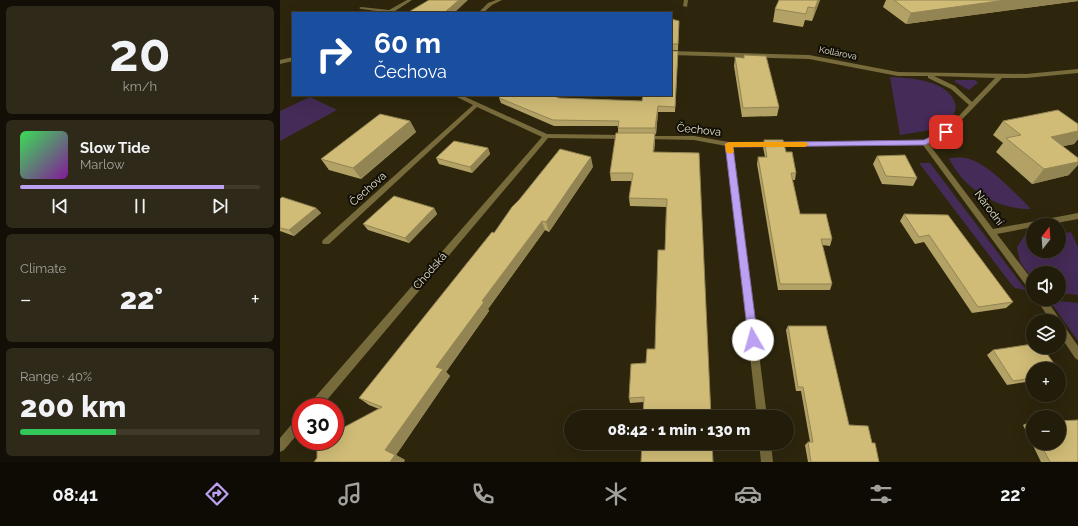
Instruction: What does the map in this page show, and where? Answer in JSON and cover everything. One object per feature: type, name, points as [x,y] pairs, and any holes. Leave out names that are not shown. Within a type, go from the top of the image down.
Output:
[{"type":"street","points":[[361,8],[389,12],[410,0]]},
{"type":"street","points":[[481,12],[490,4],[500,0]]},
{"type":"street","points":[[685,6],[686,0]]},
{"type":"street","name":"Kollárova","points":[[672,54],[809,57],[898,74],[1026,76],[1078,71]]},
{"type":"street","points":[[280,62],[292,59]]},
{"type":"street","points":[[921,74],[935,78],[953,87],[965,96],[972,105]]},
{"type":"street","points":[[925,143],[946,132],[1000,76]]},
{"type":"street","points":[[458,96],[546,136],[632,137]]},
{"type":"street","name":"Čechova","points":[[326,242],[477,104]]},
{"type":"street","name":"Chodská","points":[[322,398],[546,136]]},
{"type":"street","name":"Čechova","points":[[639,137],[694,138],[729,144],[925,143]]},
{"type":"street","name":"Národní","points":[[925,143],[1026,278]]},
{"type":"street","points":[[729,144],[761,410]]},
{"type":"street","points":[[992,232],[1078,216]]},
{"type":"street","points":[[1066,337],[1078,355]]},
{"type":"street","points":[[280,446],[292,432]]},
{"type":"street","points":[[766,450],[767,462]]},
{"type":"shaded area","points":[[890,77],[918,80],[937,85],[945,89],[951,95],[956,105],[954,114],[949,120],[939,127],[900,135]]},
{"type":"shaded area","points":[[955,80],[975,80],[978,83],[969,90],[955,82]]},
{"type":"shaded area","points":[[310,97],[337,110],[280,141],[280,111]]},
{"type":"shaded area","points":[[949,158],[965,158],[982,165],[1009,187],[1031,209],[1006,206],[983,196],[963,179]]},
{"type":"shaded area","points":[[919,163],[930,163],[1026,290],[1015,288]]},
{"type":"shaded area","points":[[1071,232],[1078,247],[1078,295],[1066,294],[1066,266],[1026,266],[1026,270],[1020,262],[1017,247],[1025,235],[1026,258],[1066,258],[1066,233]]},
{"type":"shaded area","points":[[1066,302],[1078,303],[1078,341],[1066,324],[1066,314],[1059,314],[1053,306],[1066,306]]},
{"type":"building","points":[[429,0],[459,0],[445,12],[409,12]]},
{"type":"building","points":[[779,0],[818,0],[815,8],[808,7],[806,14],[775,9]]},
{"type":"building","points":[[894,0],[1006,0],[911,13]]},
{"type":"building","points":[[672,19],[679,21],[678,44],[672,44]]},
{"type":"building","points":[[672,51],[678,51],[675,107],[658,106],[655,128],[618,128],[619,121],[553,120],[499,98],[501,96],[554,96],[559,98],[642,101],[643,96],[672,96]]},
{"type":"building","points":[[744,55],[766,56],[779,107],[743,108],[735,57],[744,58]]},
{"type":"building","points":[[1058,110],[1078,124],[1078,131],[1051,137],[1078,158],[1078,162],[1044,169],[1006,138],[1021,135],[1003,121]]},
{"type":"building","points":[[380,114],[410,121],[353,168],[321,159]]},
{"type":"building","points":[[616,133],[655,133],[653,152],[699,153],[711,410],[643,410],[644,397],[629,398],[631,364],[646,363],[647,349],[655,349],[658,250],[665,250],[667,199],[629,198],[633,173],[610,173]]},
{"type":"building","points":[[764,140],[783,140],[786,152],[792,152],[796,173],[791,173],[800,214],[826,214],[832,239],[821,239],[832,284],[780,284],[758,157],[767,157]]},
{"type":"building","points":[[454,141],[488,148],[470,167],[436,158]]},
{"type":"building","points":[[560,149],[591,157],[546,222],[542,221],[482,301],[484,302],[436,367],[443,369],[385,450],[395,455],[390,462],[314,462],[317,458],[317,450],[344,450],[344,427],[382,407],[359,398],[492,232],[494,233],[512,207]]},
{"type":"building","points":[[905,155],[917,178],[886,176],[877,156]]},
{"type":"building","points":[[394,196],[434,208],[405,238],[363,224]]},
{"type":"building","points":[[282,197],[316,208],[289,230],[280,228],[280,199]]},
{"type":"building","points":[[904,214],[948,215],[1013,302],[978,307],[929,235],[919,237]]},
{"type":"building","points":[[788,326],[826,326],[849,425],[868,426],[872,443],[875,443],[879,462],[811,462],[808,442],[813,442],[803,387],[798,387]]},
{"type":"building","points":[[1026,345],[1026,354],[1047,354],[1053,362],[1026,362],[1026,379],[1013,381],[993,350]]},
{"type":"building","points":[[1078,420],[1078,462],[1050,462],[1044,450],[1066,450],[1066,421]]},
{"type":"building","points":[[642,450],[712,450],[713,462],[641,462]]},
{"type":"slow traffic","points":[[730,152],[729,144],[805,144]]},
{"type":"route","points":[[753,340],[729,144],[925,143],[946,132]]}]
